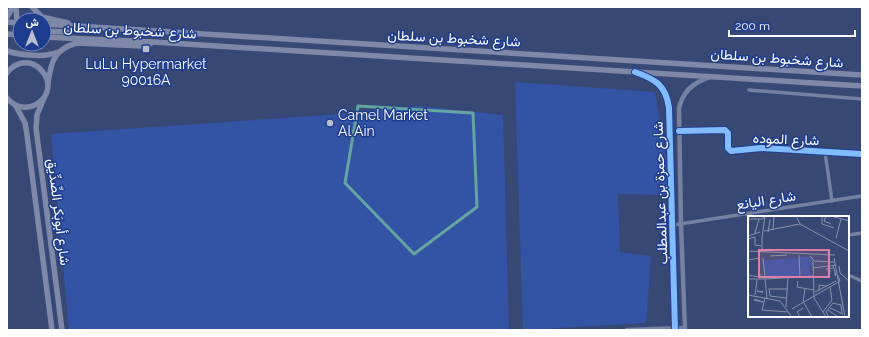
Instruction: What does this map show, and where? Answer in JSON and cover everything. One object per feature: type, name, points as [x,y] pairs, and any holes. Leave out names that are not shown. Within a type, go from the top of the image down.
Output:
[{"type":"main road","points":[[7,16],[13,7]]},
{"type":"main road","points":[[32,7],[42,17],[84,26]]},
{"type":"main road","name":"شارع شخبوط بن سلطان","points":[[52,24],[335,44],[862,76]]},
{"type":"main road","points":[[52,31],[66,32],[84,26]]},
{"type":"main road","name":"شارع شخبوط بن سلطان","points":[[52,37],[153,42],[862,86]]},
{"type":"main road","points":[[7,51],[40,55],[52,54],[68,45],[77,43],[141,46],[148,45],[153,42]]},
{"type":"main road","name":"شارع أبوبَكر الصِّدِّيق","points":[[60,50],[51,66],[47,91],[37,115],[36,128],[62,330]]},
{"type":"main road","points":[[7,72],[19,64],[32,64],[43,71],[48,83]]},
{"type":"main road","points":[[7,98],[16,106],[29,107],[37,104],[44,98]]},
{"type":"main road","name":"شارع أبوبَكر الصِّدِّيق","points":[[16,106],[25,123],[27,135],[53,330]]},
{"type":"street","name":"شارع حمزة بن عبدالمطلب","points":[[635,72],[656,81],[661,86],[668,100],[676,329]]},
{"type":"street","name":"شارع حمزة بن عبدالمطلب","points":[[685,329],[679,109],[682,99],[696,83],[712,77]]},
{"type":"street","points":[[749,90],[862,99]]},
{"type":"street","name":"شارع الموده","points":[[679,131],[725,130],[728,135],[728,148],[732,151],[761,148],[862,154]]},
{"type":"street","points":[[825,152],[832,201]]},
{"type":"street","name":"شارع اليانع","points":[[673,225],[862,196]]},
{"type":"street","points":[[849,235],[862,233]]},
{"type":"street","points":[[849,275],[862,281]]},
{"type":"street","points":[[628,330],[685,329]]},
{"type":"highlighted area","points":[[358,106],[473,113],[477,207],[414,254],[345,183]]},
{"type":"shaded area","points":[[515,82],[655,92],[667,164],[667,195],[618,194],[620,252],[651,256],[646,323],[523,330]]},
{"type":"shaded area","points":[[419,106],[503,115],[509,330],[69,330],[51,134],[342,114]]},
{"type":"cycle path","points":[[635,72],[654,80],[662,88],[669,108],[675,330]]},
{"type":"cycle path","points":[[679,131],[725,130],[728,133],[728,148],[731,151],[761,148],[862,154]]},
{"type":"place","name":"LuLu Hypermarket 90016A","points":[[146,49]]},
{"type":"place","name":"Camel Market Al Ain","points":[[330,123]]}]
